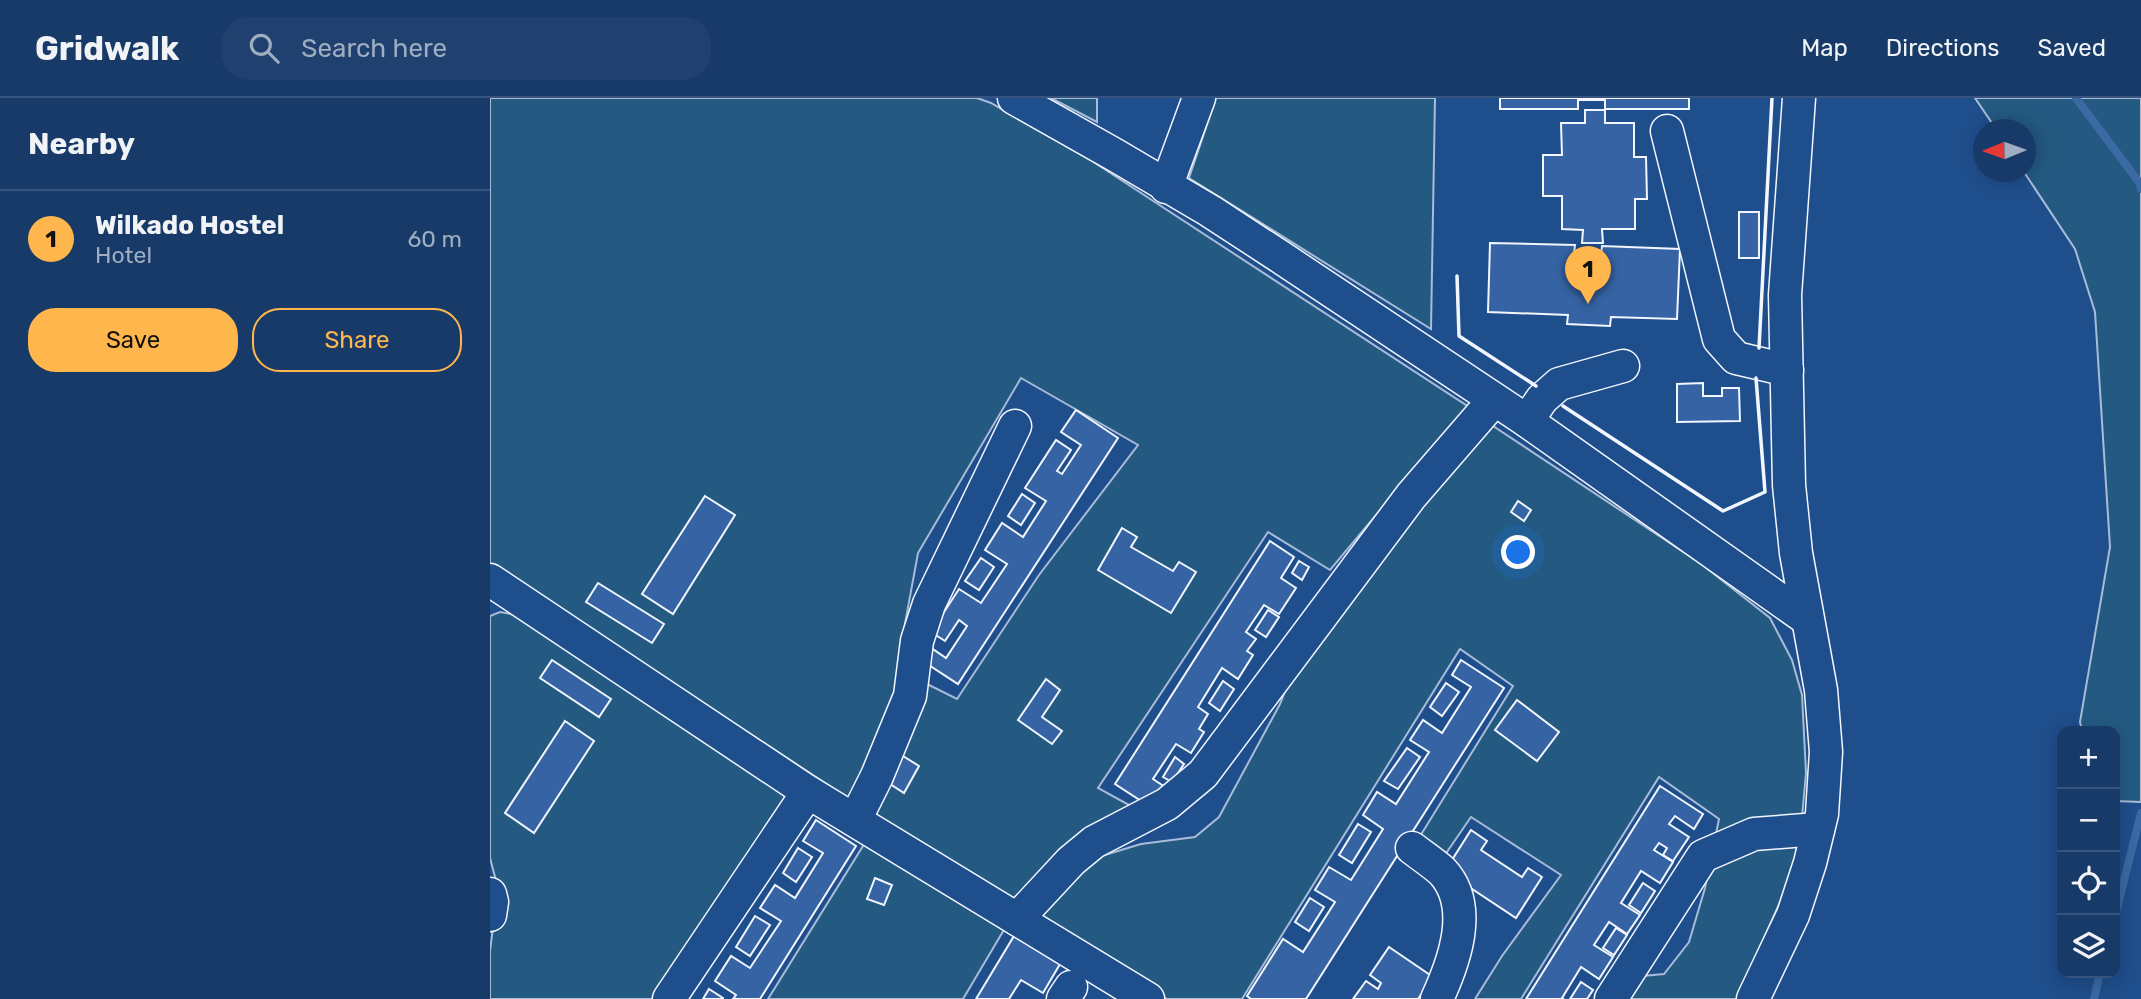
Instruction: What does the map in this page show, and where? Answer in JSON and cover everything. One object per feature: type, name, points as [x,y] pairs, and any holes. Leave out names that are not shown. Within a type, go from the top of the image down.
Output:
[{"type":"street","points":[[1014,98],[1210,211],[1285,260],[1527,421],[1807,619]]},
{"type":"street","points":[[1166,187],[1199,98]]},
{"type":"street","points":[[1753,999],[1793,915],[1810,863],[1822,814],[1826,752],[1821,690],[1796,553],[1789,485],[1785,295],[1799,98]]},
{"type":"street","points":[[1667,131],[1719,339],[1736,358],[1787,370]]},
{"type":"street","points":[[1527,421],[1542,399],[1559,384],[1623,366]]},
{"type":"street","points":[[1017,919],[1071,861],[1094,842],[1167,804],[1203,774],[1411,496],[1494,400]]},
{"type":"street","points":[[855,820],[877,776],[910,696],[916,641],[929,604],[1015,426]]},
{"type":"street","points":[[492,586],[808,792],[1148,999]]},
{"type":"street","points":[[669,999],[808,792]]},
{"type":"street","points":[[1611,999],[1703,856],[1754,834],[1818,829]]},
{"type":"street","points":[[1412,848],[1443,872],[1458,898],[1460,919],[1448,975],[1437,999]]},
{"type":"street","points":[[490,894],[490,915]]},
{"type":"shaded area","points":[[490,98],[977,98],[991,103],[1092,161],[1475,411],[1402,484],[1330,570],[1268,532],[1098,788],[1138,810],[1019,908],[869,812],[921,681],[957,699],[1039,575],[1138,445],[1021,378],[918,553],[902,640],[904,680],[854,802],[569,615],[490,572]]},
{"type":"shaded area","points":[[1051,98],[1097,98],[1097,122]]},
{"type":"shaded area","points":[[1216,98],[1435,98],[1431,329],[1189,178]]},
{"type":"shaded area","points":[[1975,98],[2141,98],[2141,802],[2120,801],[2120,726],[2081,726],[2080,722],[2110,547],[2095,312],[2075,249],[2031,182],[2036,182],[2036,119],[1989,119]]},
{"type":"shaded area","points":[[1487,422],[1700,563],[1770,618],[1792,660],[1802,695],[1806,773],[1799,850],[1780,902],[1737,999],[1626,999],[1642,976],[1664,974],[1689,942],[1705,888],[1719,819],[1659,777],[1521,999],[1475,999],[1502,956],[1561,875],[1471,817],[1440,862],[1417,841],[1513,686],[1460,649],[1242,999],[1167,999],[1035,917],[1095,858],[1141,844],[1195,837],[1219,817],[1280,704],[1298,659]]},
{"type":"shaded area","points":[[500,612],[524,620],[795,799],[668,999],[490,999],[490,951],[498,888],[490,858],[490,616]]},
{"type":"shaded area","points":[[868,838],[1005,928],[963,999],[768,999]]},
{"type":"building","points":[[1500,98],[1689,98],[1689,109],[1605,109],[1605,100],[1578,100],[1578,109],[1500,109]]},
{"type":"building","points":[[1585,110],[1605,110],[1605,123],[1634,123],[1634,157],[1646,157],[1647,199],[1635,199],[1635,229],[1602,229],[1603,243],[1582,243],[1583,230],[1562,229],[1562,196],[1543,196],[1543,155],[1562,155],[1561,123],[1585,123]]},
{"type":"building","points":[[1739,212],[1759,212],[1759,258],[1739,258]]},
{"type":"building","points":[[1490,243],[1575,245],[1574,254],[1601,255],[1602,246],[1680,249],[1677,319],[1611,317],[1610,326],[1567,324],[1568,315],[1488,312]]},
{"type":"building","points":[[1703,383],[1703,396],[1722,396],[1722,388],[1739,388],[1740,421],[1677,422],[1677,384]]},
{"type":"building","points":[[1076,410],[1118,438],[958,684],[915,656],[924,643],[946,658],[967,626],[959,620],[945,641],[931,632],[959,589],[981,603],[1007,564],[985,550],[1002,523],[1023,537],[1046,501],[1025,488],[1056,440],[1071,450],[1057,471],[1062,474],[1081,445],[1061,432]]},
{"type":"building","points":[[1022,494],[1035,503],[1021,525],[1008,516]]},
{"type":"building","points":[[705,496],[735,515],[673,614],[642,594]]},
{"type":"building","points":[[1518,501],[1531,510],[1524,521],[1511,512]]},
{"type":"building","points":[[1122,528],[1137,537],[1131,547],[1173,571],[1179,562],[1196,572],[1171,613],[1098,570]]},
{"type":"building","points":[[1270,541],[1294,557],[1281,578],[1296,588],[1279,614],[1264,605],[1246,632],[1256,639],[1247,651],[1253,655],[1238,679],[1222,668],[1198,707],[1208,714],[1199,729],[1204,732],[1191,753],[1176,744],[1153,779],[1168,789],[1155,810],[1115,784]]},
{"type":"building","points":[[981,558],[994,567],[979,590],[965,581]]},
{"type":"building","points":[[1299,561],[1309,567],[1302,580],[1292,573]]},
{"type":"building","points":[[598,583],[664,624],[652,643],[586,602]]},
{"type":"building","points":[[1268,610],[1279,617],[1266,637],[1255,630]]},
{"type":"building","points":[[552,660],[611,699],[599,717],[540,678]]},
{"type":"building","points":[[1461,660],[1504,688],[1306,999],[1251,999],[1247,996],[1283,939],[1303,952],[1335,902],[1315,890],[1329,867],[1351,880],[1383,829],[1363,815],[1377,792],[1396,804],[1429,752],[1410,740],[1423,720],[1442,733],[1471,687],[1452,675]]},
{"type":"building","points":[[1046,679],[1060,690],[1042,717],[1062,731],[1052,744],[1018,720]]},
{"type":"building","points":[[1223,681],[1234,689],[1220,711],[1209,703]]},
{"type":"building","points":[[1446,683],[1459,692],[1442,716],[1430,707]]},
{"type":"building","points":[[1517,700],[1559,732],[1537,761],[1495,730]]},
{"type":"building","points":[[565,721],[594,741],[534,833],[505,813]]},
{"type":"building","points":[[1407,748],[1420,757],[1398,789],[1384,781]]},
{"type":"building","points":[[903,756],[919,766],[904,793],[887,782]]},
{"type":"building","points":[[1175,757],[1184,764],[1172,782],[1163,777]]},
{"type":"building","points":[[1660,786],[1703,814],[1694,829],[1675,816],[1669,824],[1689,837],[1673,861],[1663,855],[1667,848],[1659,843],[1654,850],[1673,862],[1660,883],[1641,871],[1621,903],[1640,915],[1627,934],[1609,922],[1594,945],[1613,957],[1599,979],[1581,967],[1562,998],[1564,999],[1526,999]]},
{"type":"building","points":[[816,820],[856,846],[760,999],[733,999],[736,995],[715,981],[731,956],[750,968],[781,921],[760,908],[775,885],[795,898],[823,853],[803,841]]},
{"type":"building","points":[[1358,824],[1371,832],[1352,863],[1339,855]]},
{"type":"building","points":[[1471,830],[1487,841],[1481,850],[1522,877],[1528,868],[1542,877],[1516,918],[1445,871]]},
{"type":"building","points":[[798,848],[812,857],[796,882],[783,873]]},
{"type":"building","points":[[875,878],[892,885],[884,905],[867,899]]},
{"type":"building","points":[[1643,883],[1655,891],[1641,913],[1629,905]]},
{"type":"building","points":[[1310,898],[1324,907],[1309,931],[1295,922]]},
{"type":"building","points":[[755,916],[770,925],[750,956],[736,947]]},
{"type":"building","points":[[1616,928],[1627,935],[1614,955],[1603,948]]},
{"type":"building","points":[[1014,936],[1060,964],[1043,993],[1021,980],[1009,999],[976,999]]},
{"type":"building","points":[[1389,947],[1433,977],[1418,999],[1353,999],[1366,981],[1378,989],[1381,983],[1370,975]]},
{"type":"building","points":[[1581,982],[1593,990],[1587,999],[1570,999]]},
{"type":"building","points":[[709,989],[723,998],[723,999],[703,999]]},
{"type":"waterway","points":[[2076,98],[2139,182],[2141,189]]},
{"type":"waterway","points":[[2115,915],[2141,813]]},
{"type":"waterway","points":[[2094,999],[2099,978]]},
{"type":"wall","points":[[1759,348],[1772,98]]},
{"type":"wall","points":[[1457,276],[1459,336],[1536,386]]},
{"type":"wall","points":[[1563,406],[1723,511],[1765,492],[1756,378]]},
{"type":"place","name":"Wilkado Hostel","points":[[1588,304]]}]
